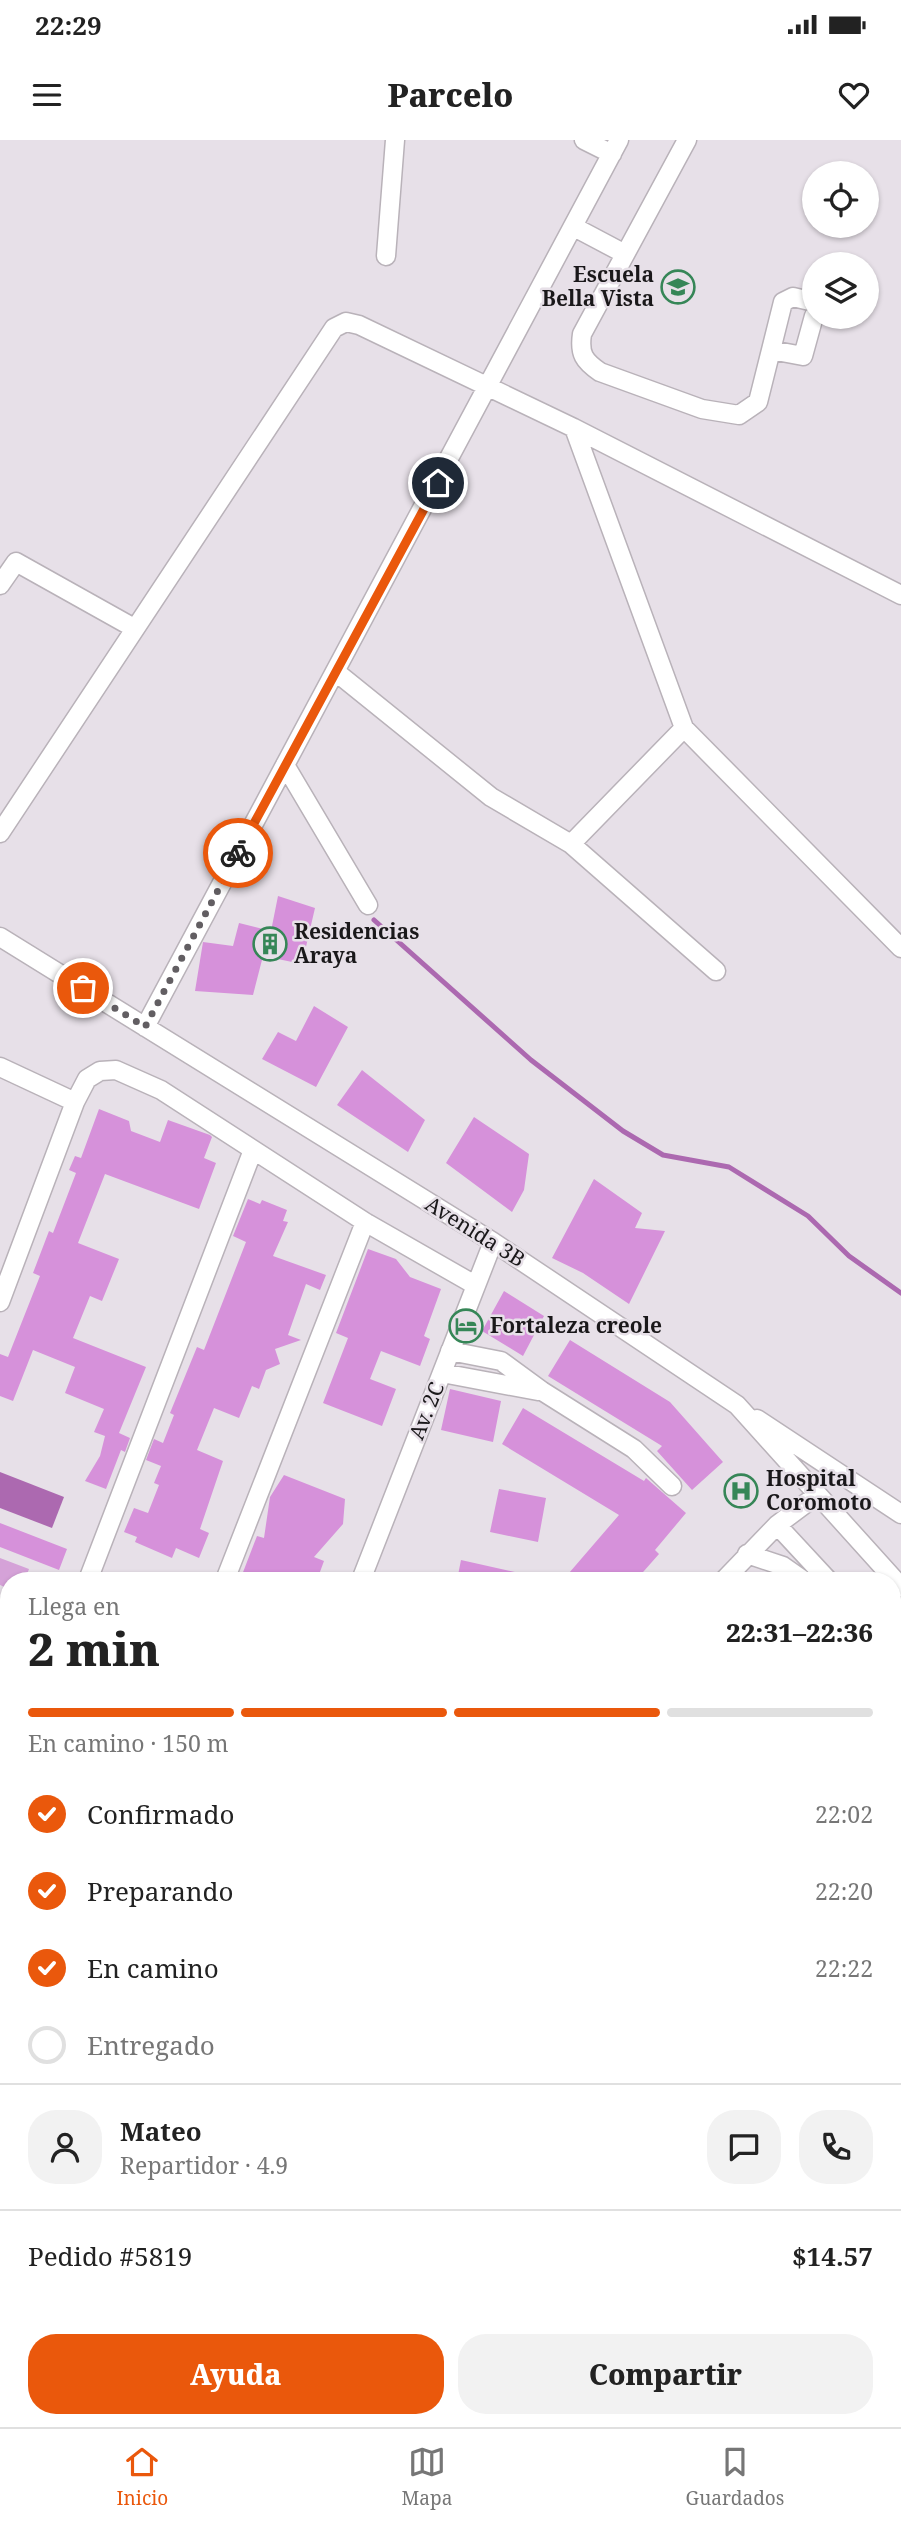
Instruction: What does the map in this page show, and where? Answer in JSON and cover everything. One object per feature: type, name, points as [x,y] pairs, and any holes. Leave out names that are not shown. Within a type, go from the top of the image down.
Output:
[{"type":"street","points":[[386,256],[395,140]]},
{"type":"street","points":[[145,1027],[616,147],[584,140]]},
{"type":"street","points":[[687,140],[582,334],[580,349],[586,362],[600,372],[702,409],[739,415],[758,402],[783,302],[788,297],[802,300]]},
{"type":"street","points":[[574,227],[625,254]]},
{"type":"street","points":[[0,833],[334,328],[346,322],[359,325],[574,428],[901,595]]},
{"type":"street","points":[[771,350],[803,356],[810,329]]},
{"type":"street","points":[[574,428],[684,728],[899,940]]},
{"type":"street","points":[[0,585],[16,562],[134,628]]},
{"type":"street","points":[[336,672],[491,797],[571,844],[716,971]]},
{"type":"street","points":[[571,844],[684,728]]},
{"type":"street","points":[[285,765],[368,905]]},
{"type":"street","name":"Avenida 3B","points":[[0,937],[494,1242],[737,1405],[887,1572]]},
{"type":"street","points":[[0,1067],[75,1102]]},
{"type":"street","points":[[0,1302],[75,1102],[87,1079],[100,1071],[116,1070],[160,1090],[365,1222],[475,1285]]},
{"type":"street","points":[[91,1572],[253,1150]]},
{"type":"street","points":[[228,1572],[365,1222]]},
{"type":"street","name":"Av. 2C","points":[[363,1572],[494,1242]]},
{"type":"street","points":[[450,1352],[501,1361],[542,1391],[634,1449],[672,1486]]},
{"type":"street","points":[[442,1373],[542,1391]]},
{"type":"street","points":[[737,1405],[901,1514]]},
{"type":"street","points":[[730,1572],[777,1525],[817,1495]]},
{"type":"street","points":[[777,1525],[821,1572]]},
{"type":"street","points":[[747,1554],[770,1560],[790,1572]]},
{"type":"shaded area","points":[[0,1472],[64,1497],[52,1528],[0,1508]]},
{"type":"shaded area","points":[[0,1558],[29,1569],[28,1572],[0,1572]]},
{"type":"building","name":"Residencias Araya","points":[[278,896],[315,908],[302,964],[263,956],[253,995],[195,991],[203,942],[233,946],[239,923],[271,931]]},
{"type":"building","points":[[314,1006],[348,1027],[316,1087],[262,1059],[278,1032],[296,1041]]},
{"type":"building","points":[[362,1070],[425,1120],[408,1152],[337,1105]]},
{"type":"building","points":[[99,1109],[129,1121],[131,1131],[160,1142],[168,1120],[210,1135],[212,1137],[204,1158],[216,1163],[199,1209],[105,1174],[78,1243],[119,1259],[102,1301],[90,1296],[73,1338],[146,1367],[119,1433],[130,1438],[125,1452],[121,1450],[106,1489],[85,1481],[100,1456],[105,1436],[94,1432],[104,1409],[65,1393],[75,1367],[33,1350],[13,1401],[0,1396],[0,1354],[8,1357],[40,1276],[33,1273],[49,1231],[53,1233],[76,1173],[69,1170],[75,1156],[81,1158]]},
{"type":"building","points":[[474,1117],[529,1154],[524,1190],[512,1212],[446,1163]]},
{"type":"building","points":[[594,1179],[642,1213],[635,1228],[665,1231],[629,1304],[583,1273],[552,1258]]},
{"type":"building","points":[[248,1199],[260,1204],[262,1200],[287,1210],[283,1221],[288,1222],[273,1256],[326,1275],[320,1290],[306,1284],[288,1335],[301,1340],[275,1349],[280,1364],[266,1370],[259,1389],[252,1386],[239,1418],[214,1408],[197,1450],[223,1461],[200,1529],[209,1533],[199,1558],[176,1548],[172,1558],[135,1542],[137,1537],[124,1532],[134,1508],[148,1513],[159,1485],[154,1483],[161,1466],[146,1460],[154,1439],[163,1443],[174,1415],[170,1413],[197,1347],[204,1350],[246,1242],[233,1236]]},
{"type":"building","points":[[368,1249],[396,1259],[410,1277],[441,1289],[424,1336],[430,1339],[420,1366],[381,1351],[370,1379],[396,1389],[382,1426],[323,1403],[348,1338],[336,1333]]},
{"type":"building","points":[[504,1291],[544,1316],[523,1356],[482,1331]]},
{"type":"building","points":[[570,1340],[670,1402],[723,1462],[692,1490],[657,1451],[662,1446],[548,1376]]},
{"type":"building","points":[[450,1389],[501,1401],[493,1442],[441,1430]]},
{"type":"building","points":[[523,1408],[644,1481],[646,1478],[686,1513],[655,1550],[659,1554],[643,1572],[570,1572],[619,1515],[502,1444]]},
{"type":"building","points":[[284,1475],[345,1499],[343,1524],[314,1557],[324,1561],[320,1572],[243,1572],[257,1536],[264,1538],[270,1497]]},
{"type":"building","points":[[499,1489],[546,1498],[538,1542],[490,1532]]},
{"type":"building","points":[[0,1523],[67,1549],[59,1570],[0,1547]]},
{"type":"building","points":[[461,1560],[515,1572],[459,1572]]},
{"type":"waterway","points":[[374,920],[531,1060],[623,1131],[663,1155],[729,1167],[808,1216],[849,1256],[901,1293]]},
{"type":"way so far","points":[[83,988],[145,1027],[238,853]]},
{"type":"place","name":"Escuela Bella Vista","points":[[678,287]]},
{"type":"place","name":"Residencias Araya","points":[[270,944]]},
{"type":"place","name":"Fortaleza creole","points":[[466,1326]]},
{"type":"place","name":"Hospital Coromoto","points":[[741,1491]]},
{"type":"route","points":[[238,853],[438,483]]}]
